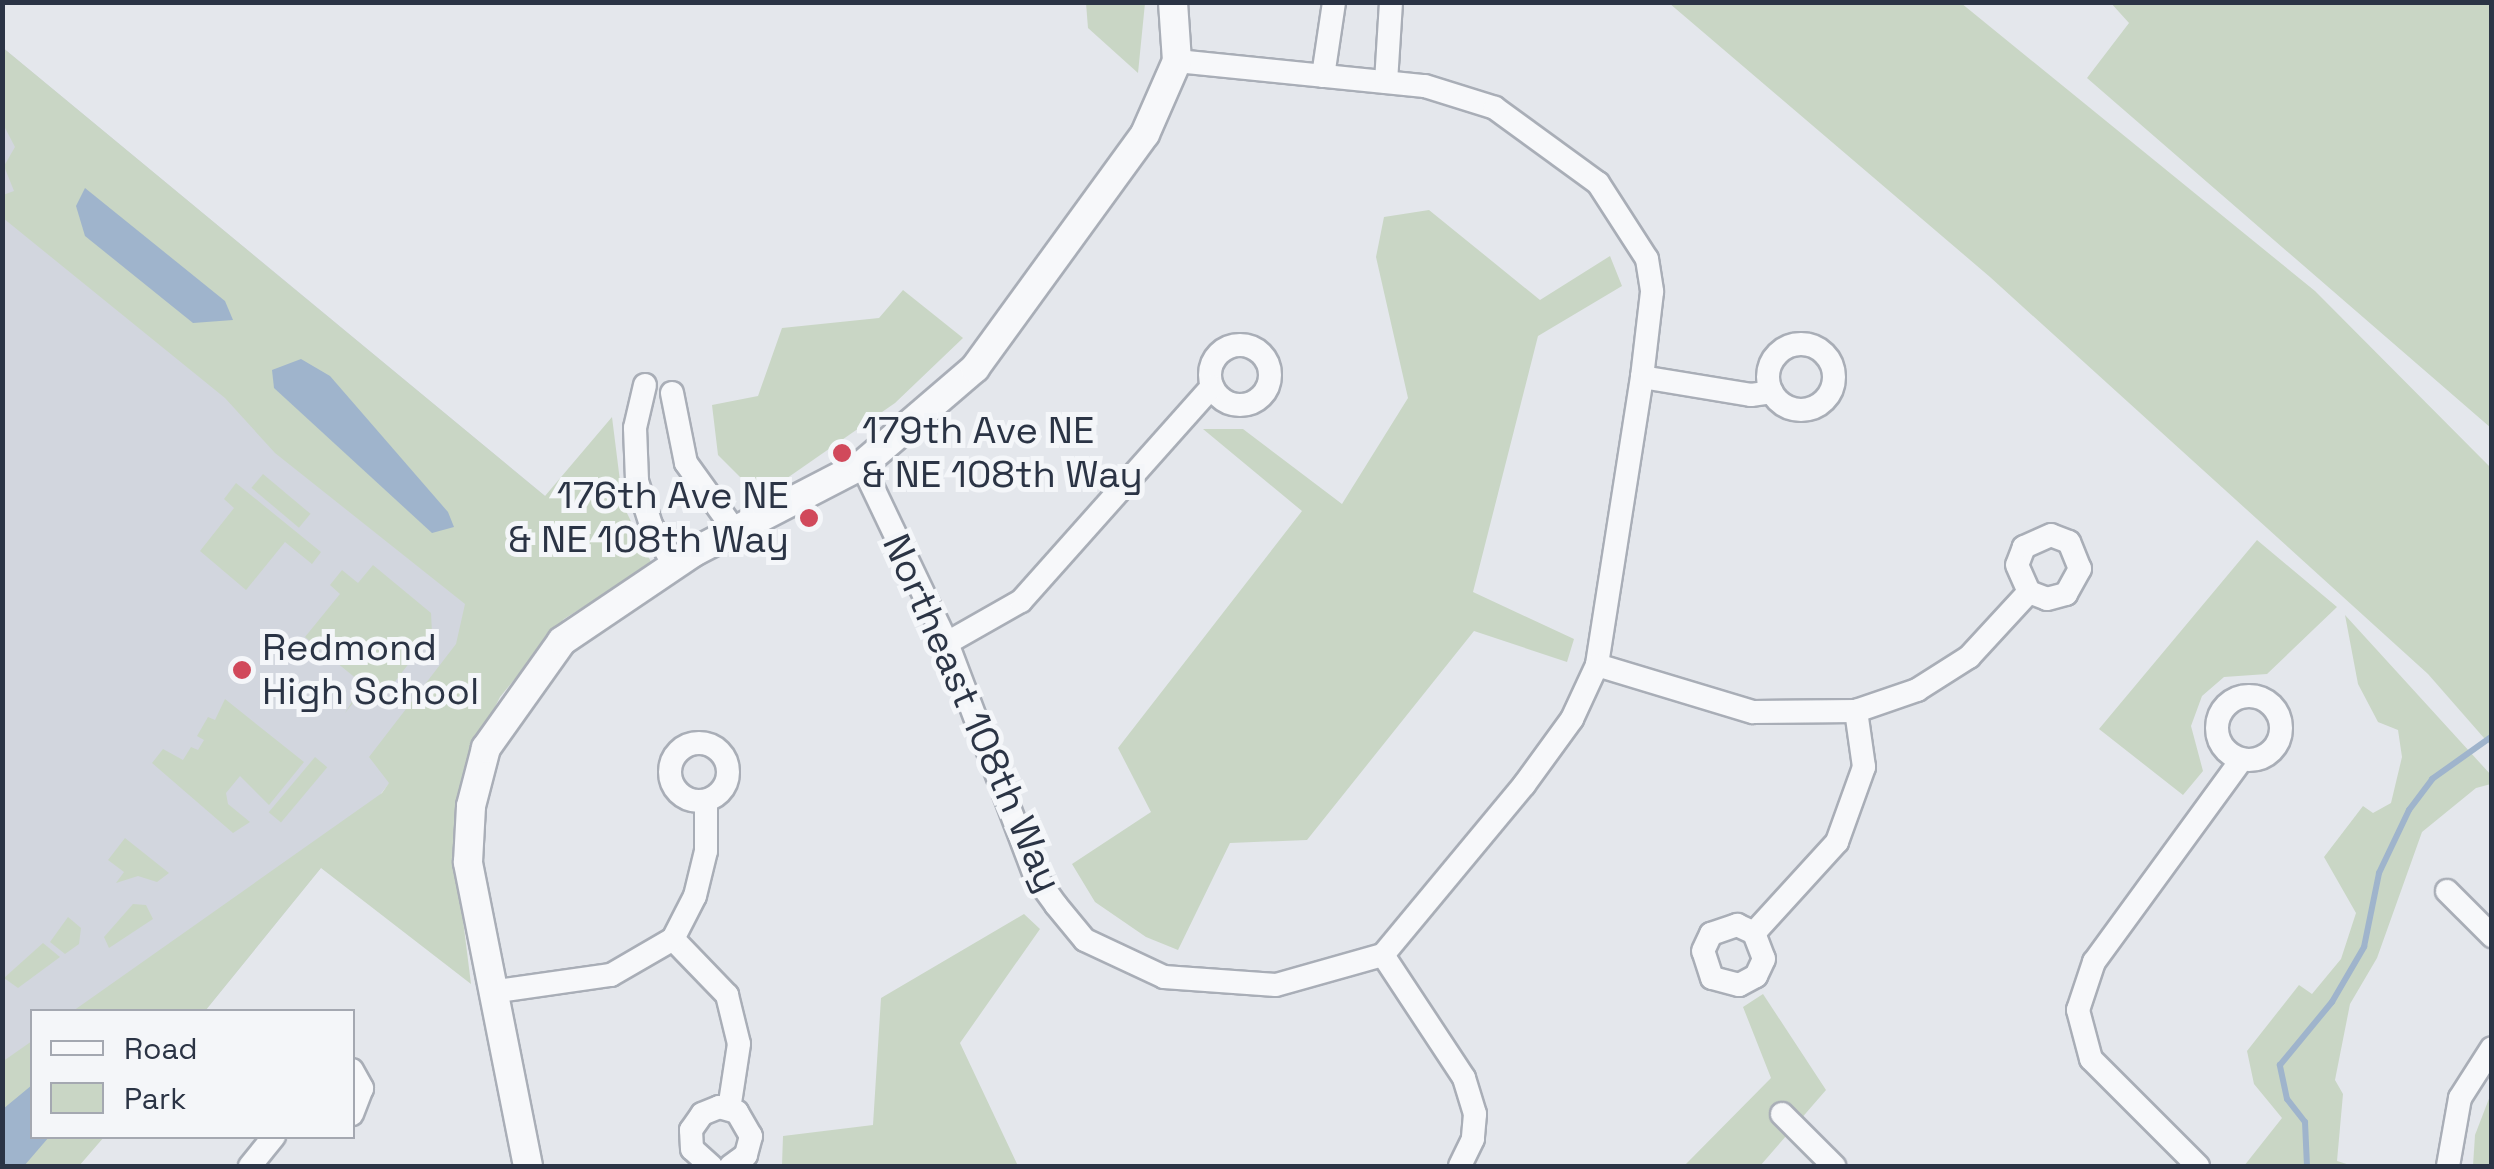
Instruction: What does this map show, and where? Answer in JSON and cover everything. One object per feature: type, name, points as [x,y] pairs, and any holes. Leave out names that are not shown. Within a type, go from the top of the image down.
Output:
[{"type":"street","points":[[528,1166],[490,992],[468,862],[471,806],[486,748],[562,641],[674,565],[862,465],[975,368],[1146,134],[1177,62],[1174,2]]},
{"type":"street","points":[[1324,76],[1334,2]]},
{"type":"street","points":[[1386,82],[1390,2]]},
{"type":"street","points":[[1177,62],[1386,82],[1495,108],[1598,183],[1647,259],[1652,292],[1642,377],[1598,665],[1572,718],[1524,785],[1383,955],[1464,1078],[1475,1114],[1474,1140],[1460,1166]]},
{"type":"street","points":[[1642,377],[1751,395],[1772,392]]},
{"type":"street","points":[[646,385],[634,428],[637,481],[650,525],[674,565]]},
{"type":"street","points":[[947,643],[1021,601],[1212,387]]},
{"type":"street","points":[[672,393],[686,463],[735,531]]},
{"type":"street","name":"Northeast 108th Way","points":[[862,465],[947,643],[1034,876],[1085,940],[1164,976],[1214,984],[1276,985],[1383,955]]},
{"type":"street","points":[[1598,665],[1753,712],[1856,711],[1917,690],[1969,657],[2005,624],[2029,592]]},
{"type":"street","points":[[1754,933],[1837,842],[1856,806],[1864,767],[1856,711]]},
{"type":"street","points":[[2198,1166],[2091,1059],[2078,1010],[2094,962],[2242,760]]},
{"type":"street","points":[[490,992],[611,975],[672,939],[696,896],[706,851],[706,801]]},
{"type":"street","points":[[2447,891],[2492,936]]},
{"type":"street","points":[[672,939],[726,995],[739,1044],[729,1109]]},
{"type":"street","points":[[2448,1166],[2460,1098],[2492,1048]]},
{"type":"street","points":[[355,1075],[362,1088],[355,1106]]},
{"type":"street","points":[[711,1166],[692,1149],[691,1130],[710,1110],[729,1109],[744,1119],[751,1136],[746,1155],[731,1166]]},
{"type":"street","points":[[1782,1114],[1834,1166]]},
{"type":"street","points":[[250,1166],[272,1139]]},
{"type":"shaded area","name":"Redmond High School","points":[[2,47],[591,534],[207,1009],[30,1009],[30,1139],[97,1139],[3,1166]]},
{"type":"green space","points":[[2110,2],[2491,3],[2491,428],[2087,78],[2129,23]]},
{"type":"green space","points":[[1086,3],[1145,3],[1138,73],[1088,28]]},
{"type":"green space","points":[[1669,3],[1961,3],[2315,291],[2491,468],[2491,746],[2428,674],[1990,277]]},
{"type":"green space","points":[[2,47],[545,496],[612,417],[623,505],[652,564],[564,619],[500,697],[464,769],[454,848],[471,984],[321,868],[207,1009],[76,1009],[382,793],[389,783],[369,757],[456,644],[465,604],[275,453],[225,398],[3,218],[3,195],[14,191],[4,166],[15,147],[3,124]]},
{"type":"green space","points":[[1429,210],[1540,300],[1610,256],[1622,286],[1538,336],[1473,592],[1574,639],[1567,662],[1474,631],[1307,840],[1230,843],[1178,950],[1146,937],[1095,902],[1072,864],[1151,812],[1118,748],[1302,511],[1203,429],[1243,429],[1342,504],[1408,398],[1376,257],[1384,217]]},
{"type":"green space","points":[[903,290],[963,338],[895,403],[780,483],[746,483],[718,455],[712,405],[758,396],[782,328],[879,318]]},
{"type":"green space","points":[[263,474],[310,514],[299,528],[251,488]]},
{"type":"green space","points":[[236,483],[321,552],[312,564],[285,542],[246,590],[200,551],[234,508],[224,499]]},
{"type":"green space","points":[[2257,540],[2337,607],[2267,674],[2224,677],[2202,696],[2191,726],[2203,771],[2183,795],[2099,729]]},
{"type":"green space","points":[[373,565],[431,613],[432,633],[381,700],[365,688],[345,713],[363,684],[305,637],[340,594],[330,585],[342,570],[358,583]]},
{"type":"green space","points":[[2345,615],[2491,775],[2491,784],[2476,788],[2422,832],[2377,958],[2350,1004],[2335,1080],[2343,1094],[2337,1161],[2353,1166],[2244,1166],[2282,1118],[2254,1084],[2247,1051],[2299,985],[2312,994],[2341,959],[2356,913],[2324,857],[2363,806],[2373,813],[2391,803],[2402,757],[2398,730],[2378,722],[2358,684]]},
{"type":"green space","points":[[225,699],[304,762],[269,805],[240,776],[226,793],[228,804],[250,822],[233,833],[152,763],[163,749],[183,760],[191,747],[198,750],[204,740],[197,736],[208,717],[215,720]]},
{"type":"green space","points":[[315,757],[327,767],[281,822],[269,812]]},
{"type":"green space","points":[[125,838],[169,873],[157,882],[138,876],[116,883],[124,872],[108,860]]},
{"type":"green space","points":[[133,904],[146,905],[153,919],[109,948],[104,937]]},
{"type":"green space","points":[[1024,914],[1040,929],[960,1043],[1018,1166],[782,1165],[783,1136],[873,1125],[881,998]]},
{"type":"green space","points":[[68,917],[81,928],[79,944],[65,954],[50,942]]},
{"type":"green space","points":[[43,943],[60,957],[18,988],[4,978]]},
{"type":"green space","points":[[1763,994],[1826,1090],[1760,1166],[1684,1166],[1771,1078],[1743,1007]]},
{"type":"green space","points":[[30,1042],[30,1139],[102,1139],[79,1166],[3,1166],[2,1062]]},
{"type":"green space","points":[[2490,1096],[2491,1166],[2473,1166],[2475,1135]]},
{"type":"water","points":[[85,188],[225,301],[233,320],[193,323],[85,236],[76,206]]},
{"type":"water","points":[[301,359],[330,376],[448,512],[454,527],[432,533],[274,388],[272,370]]},
{"type":"water","points":[[30,1087],[30,1139],[47,1139],[24,1166],[3,1166],[3,1109]]},
{"type":"waterway","points":[[2307,1166],[2305,1122],[2287,1099],[2280,1065],[2332,1002],[2364,947],[2379,873],[2409,810],[2432,779],[2491,737]]},
{"type":"place","name":"179th Ave NE & NE 108th Way","points":[[842,453]]},
{"type":"place","name":"176th Ave NE & NE 108th Way","points":[[809,518]]},
{"type":"place","name":"Redmond High School","points":[[242,670]]}]
